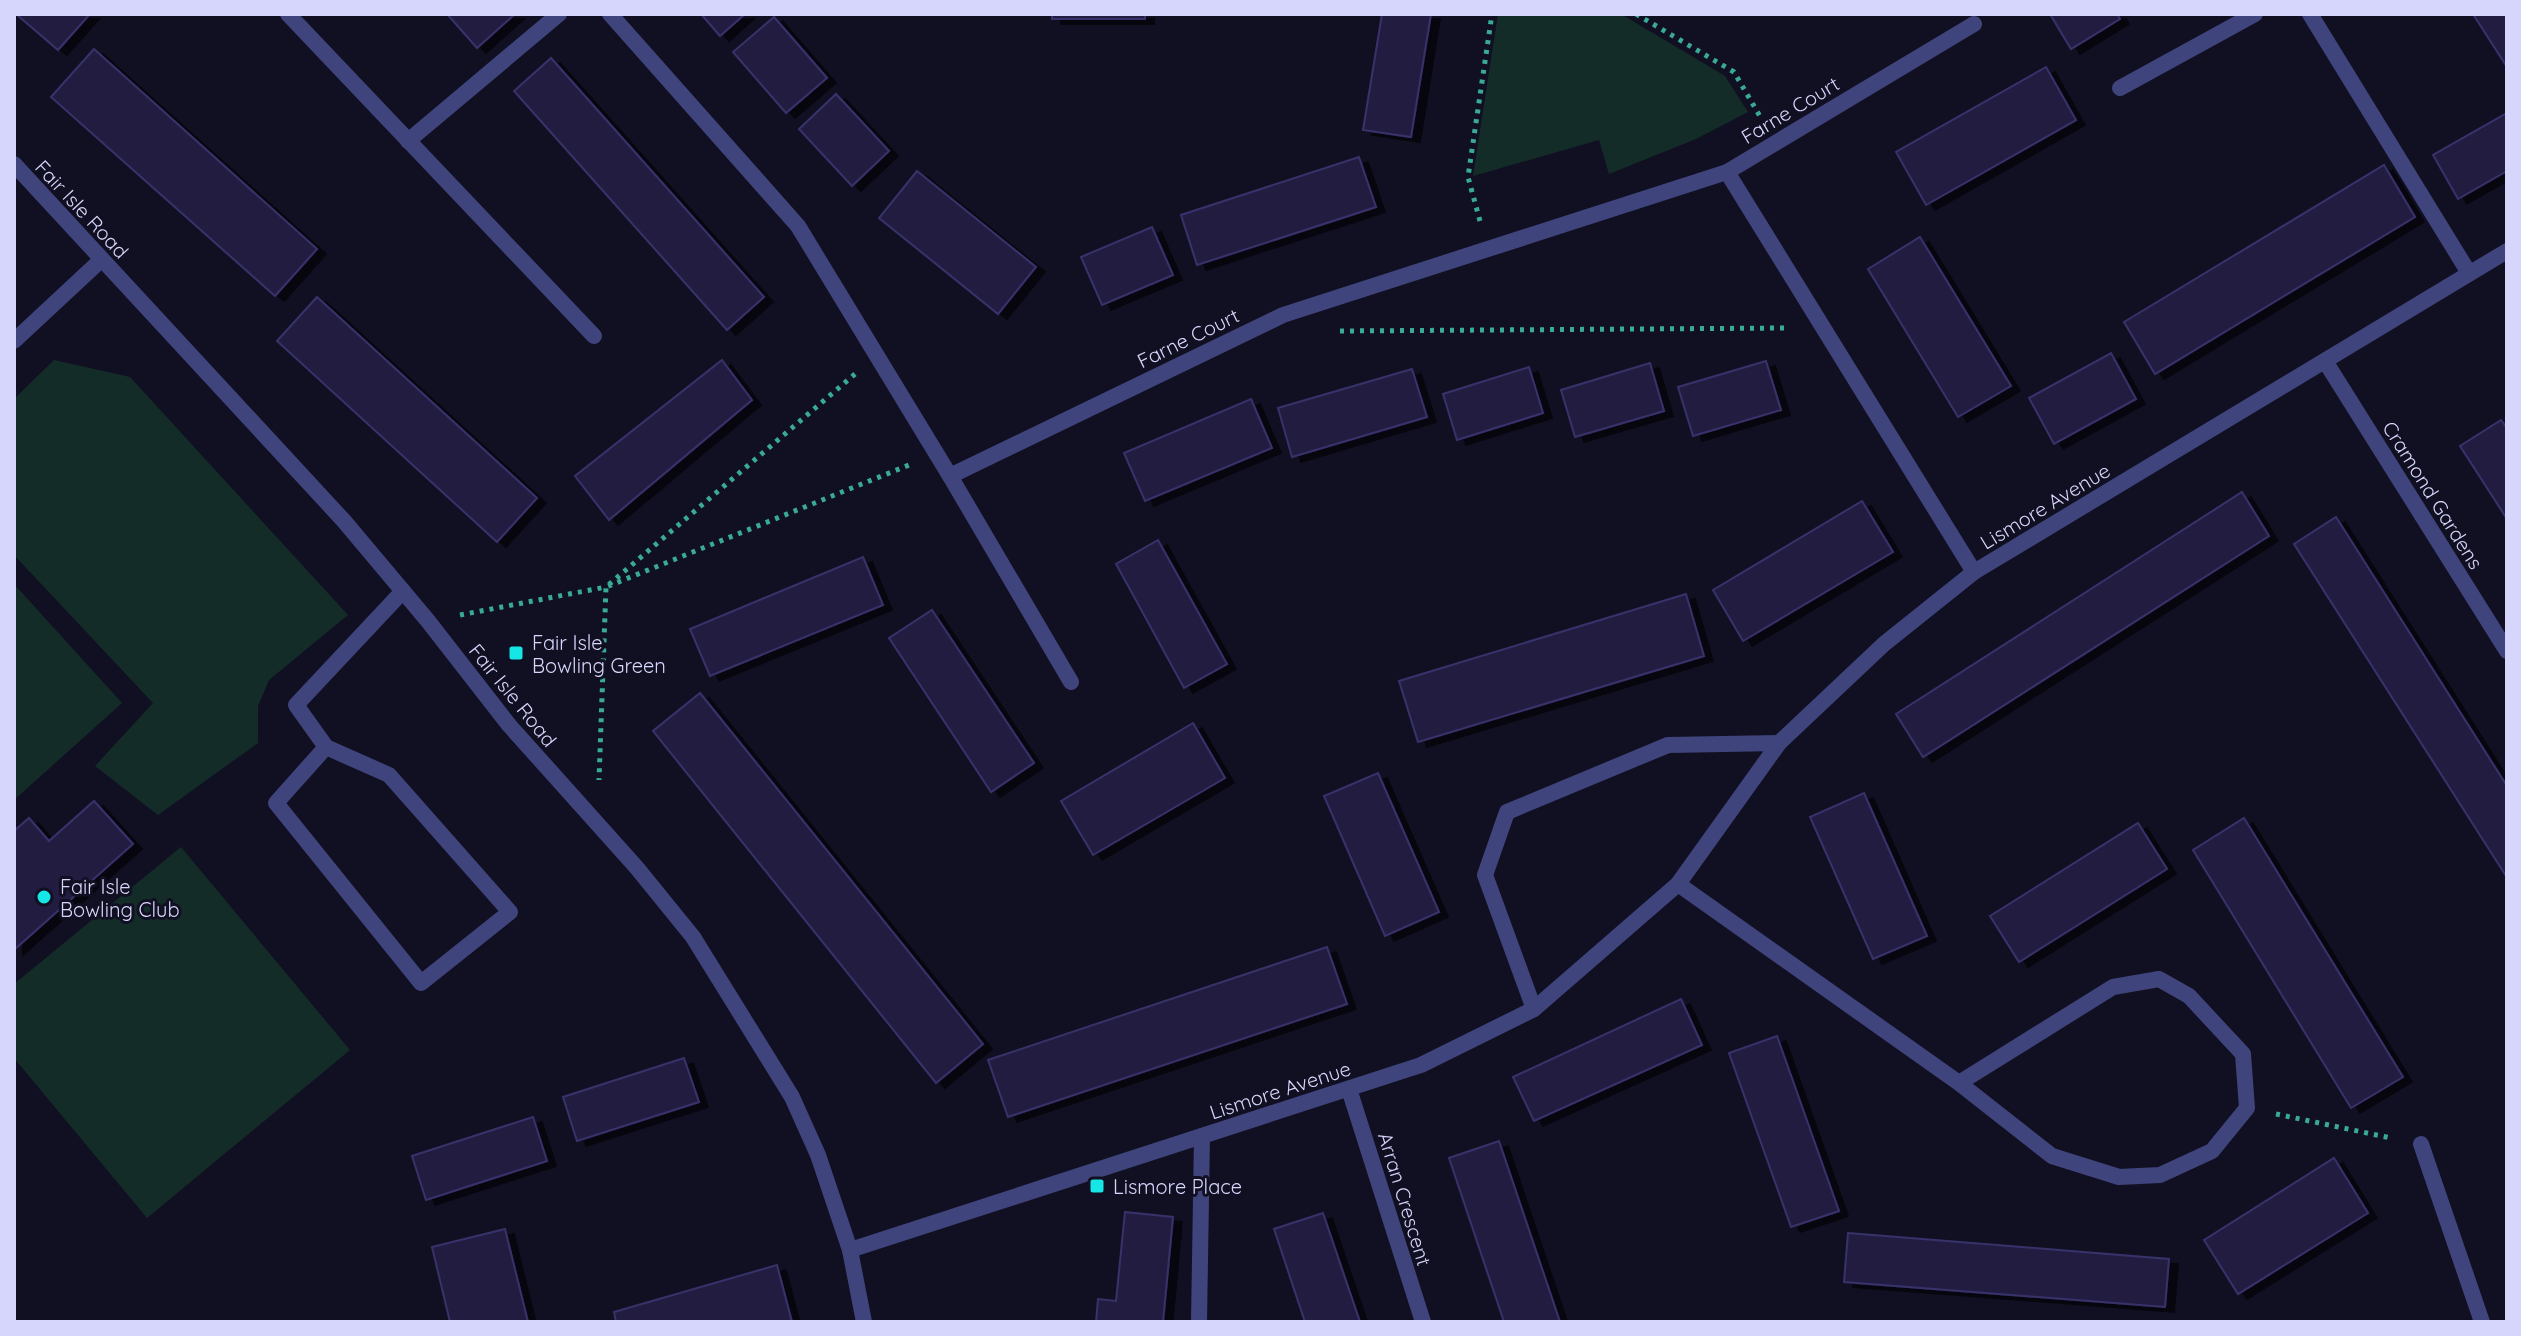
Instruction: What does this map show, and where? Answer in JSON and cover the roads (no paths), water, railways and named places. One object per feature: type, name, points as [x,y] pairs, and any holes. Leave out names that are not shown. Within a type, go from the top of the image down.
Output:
[{"type":"street","points":[[288,14],[594,336]]},
{"type":"street","points":[[408,141],[559,14]]},
{"type":"street","points":[[610,14],[798,226],[1071,682]]},
{"type":"street","points":[[2120,88],[2255,14]]},
{"type":"street","points":[[2310,14],[2469,273]]},
{"type":"street","name":"Farne Court","points":[[950,476],[1283,315],[1727,172],[1974,24]]},
{"type":"street","name":"Fair Isle Road","points":[[14,164],[344,521],[428,621],[509,725],[598,823],[693,937],[792,1097],[818,1155],[850,1250],[864,1322]]},
{"type":"street","points":[[1727,172],[1974,572]]},
{"type":"street","name":"Lismore Avenue","points":[[850,1250],[1421,1065],[1534,1009],[1678,884],[1779,743],[1884,644],[1974,572],[2507,251]]},
{"type":"street","points":[[14,341],[101,260]]},
{"type":"street","name":"Cramond Gardens","points":[[2325,361],[2507,651]]},
{"type":"street","points":[[326,747],[276,803],[421,983],[510,912],[389,775],[326,747],[296,705],[403,591]]},
{"type":"street","points":[[1534,1009],[1485,875],[1507,812],[1668,745],[1779,743]]},
{"type":"street","points":[[1678,884],[1959,1083],[2052,1156],[2119,1177],[2160,1175],[2212,1151],[2247,1108],[2243,1054],[2189,996],[2159,979],[2113,987],[1959,1083]]},
{"type":"street","name":"Arran Crescent","points":[[1349,1089],[1423,1322]]},
{"type":"street","points":[[1199,1322],[1202,1136]]},
{"type":"street","points":[[2421,1144],[2482,1322]]},
{"type":"place","name":"Fair Isle Bowling Green","points":[[516,653]]},
{"type":"place","name":"Fair Isle Bowling Club","points":[[44,897]]},
{"type":"place","name":"Lismore Place","points":[[1097,1186]]}]
